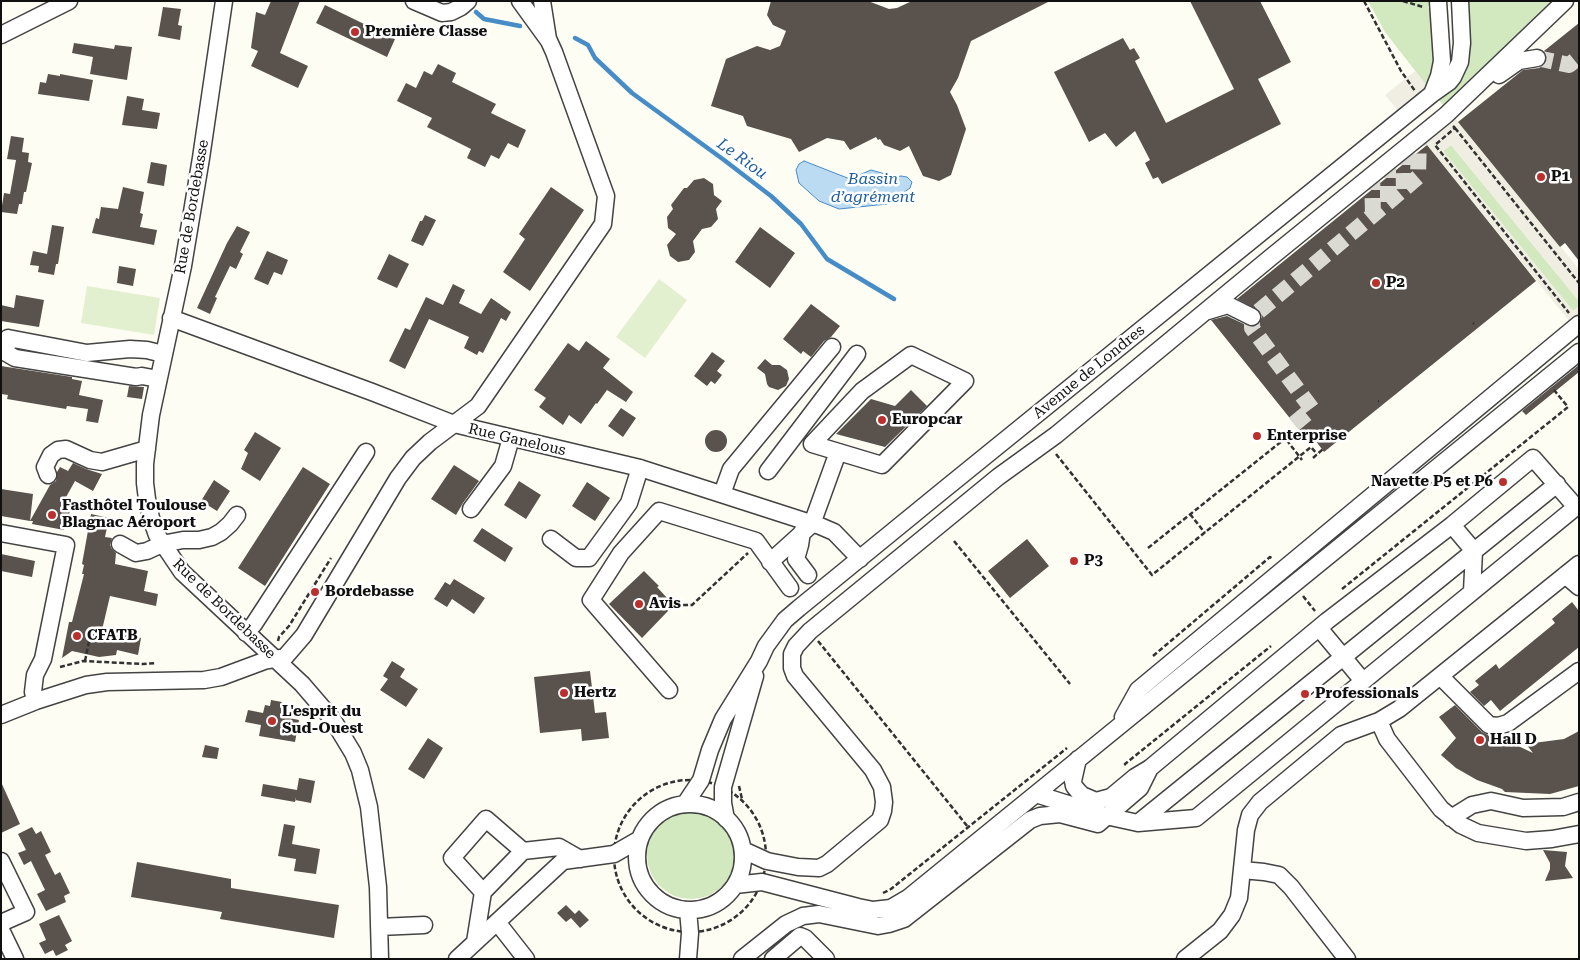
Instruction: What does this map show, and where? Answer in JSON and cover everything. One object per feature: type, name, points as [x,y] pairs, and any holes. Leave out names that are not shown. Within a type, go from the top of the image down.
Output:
[{"type":"street","points":[[1,35],[69,1]]},
{"type":"street","name":"Rue de Bordebasse","points":[[224,1],[198,178],[151,415],[145,483],[147,499],[154,527],[162,544],[182,572],[315,699],[333,720],[354,753],[369,807],[378,887],[380,959]]},
{"type":"street","points":[[414,1],[442,13],[451,12],[465,4]]},
{"type":"street","points":[[520,1],[549,41]]},
{"type":"street","points":[[1,715],[36,701],[86,685],[155,680],[185,681],[221,677],[285,656],[304,635],[398,478],[413,458],[430,442],[478,406],[603,224],[606,196],[549,41],[542,1]]},
{"type":"street","name":"Avenue de Londres","points":[[684,804],[701,780],[710,750],[723,719],[759,661],[766,646],[785,620],[1449,82],[1460,62],[1462,43],[1460,1]]},
{"type":"street","points":[[743,850],[767,861],[810,869],[819,868],[827,864],[880,820],[883,811],[882,787],[873,770],[795,676],[792,668],[792,654],[796,646],[810,631],[998,477],[1056,434],[1204,312],[1451,122],[1479,82],[1565,1]]},
{"type":"street","points":[[1428,98],[1439,76],[1442,62],[1432,4]]},
{"type":"street","points":[[1479,82],[1495,77],[1519,61],[1537,58]]},
{"type":"street","points":[[1204,312],[1228,305],[1252,317]]},
{"type":"street","name":"Rue Ganelous","points":[[171,318],[454,424],[640,468],[722,494],[811,527],[834,532],[860,559]]},
{"type":"street","points":[[1116,727],[1138,690],[1579,324]]},
{"type":"street","points":[[158,379],[15,358],[3,351],[8,338],[87,353],[130,349],[147,350],[163,354]]},
{"type":"street","points":[[722,494],[731,469],[832,347]]},
{"type":"street","points":[[735,885],[762,882],[873,910],[891,908],[908,898],[1036,794],[1072,753],[1116,727],[1579,352]]},
{"type":"street","points":[[768,471],[857,354]]},
{"type":"street","points":[[911,355],[965,381],[882,466],[842,453],[812,444],[862,392],[911,355]]},
{"type":"street","points":[[1293,584],[1314,577],[1579,365]]},
{"type":"street","points":[[802,427],[821,434]]},
{"type":"street","points":[[471,510],[503,466],[510,438]]},
{"type":"street","points":[[48,475],[46,467],[51,455],[58,450],[66,449],[90,460],[102,462],[147,449]]},
{"type":"street","points":[[246,633],[254,624],[366,452]]},
{"type":"street","points":[[808,575],[796,559],[800,545],[811,527],[842,453]]},
{"type":"street","points":[[1036,794],[1063,808],[1098,817],[1138,823],[1196,818],[1576,507],[1533,458],[1452,525],[1323,625],[1150,768],[1135,777],[1110,797],[1096,801],[1082,795],[1074,786],[1072,753]]},
{"type":"street","points":[[551,539],[576,558],[589,558],[629,503],[640,468]]},
{"type":"street","points":[[1138,823],[1344,658],[1556,484]]},
{"type":"street","points":[[669,690],[592,600],[621,553],[659,511],[756,541],[790,588]]},
{"type":"street","points":[[120,544],[136,553],[147,551],[162,544],[212,537],[221,532],[237,515]]},
{"type":"street","points":[[1452,525],[1474,551],[1472,592]]},
{"type":"street","points":[[765,555],[811,527]]},
{"type":"street","points":[[1,533],[66,545],[43,658],[35,675],[32,692],[36,701]]},
{"type":"street","points":[[1185,959],[1220,931],[1232,915],[1238,898],[1246,830],[1250,815],[1260,802],[1341,735],[1378,721],[1399,709],[1579,564]]},
{"type":"street","points":[[1565,575],[1579,587]]},
{"type":"street","points":[[1323,625],[1344,658],[1363,681]]},
{"type":"street","name":"Avenue de Londres","points":[[726,819],[723,787],[752,691],[759,661]]},
{"type":"street","points":[[1440,676],[1490,725],[1498,726],[1508,723],[1579,671]]},
{"type":"street","points":[[1378,721],[1387,739],[1441,809],[1461,825],[1478,833],[1526,841],[1579,834]]},
{"type":"street","points":[[1098,817],[1140,788],[1150,768]]},
{"type":"street","points":[[1451,818],[1472,805],[1492,801],[1523,808],[1564,806],[1579,802]]},
{"type":"street","points":[[684,804],[705,806],[719,812],[726,819],[738,835],[743,850],[739,878],[730,892],[718,902],[704,909],[688,910],[672,907],[657,899],[646,887],[638,872],[636,855],[640,839],[648,824],[660,813],[674,806],[684,804]]},
{"type":"street","points":[[742,959],[786,924],[803,916],[819,914],[878,926],[904,919],[1030,820],[1063,808]]},
{"type":"street","points":[[483,892],[452,858],[486,819],[523,851]]},
{"type":"street","points":[[457,959],[563,861],[614,854],[640,839]]},
{"type":"street","points":[[476,942],[483,892],[523,851],[559,847],[580,859]]},
{"type":"street","points":[[614,854],[638,872]]},
{"type":"street","points":[[1,861],[26,912],[1,923]]},
{"type":"street","points":[[1242,870],[1279,875],[1291,887],[1347,959]]},
{"type":"street","points":[[688,910],[690,933],[689,957]]},
{"type":"street","points":[[497,922],[526,959]]},
{"type":"street","points":[[379,927],[424,925]]},
{"type":"street","points":[[1,930],[15,959]]},
{"type":"street","points":[[778,957],[800,936],[805,938],[826,959]]},
{"type":"path","points":[[1364,1],[1401,71],[1428,98]]},
{"type":"path","points":[[1403,1],[1432,4]]},
{"type":"path","points":[[1579,283],[1451,122],[1435,145],[1579,324]]},
{"type":"path","points":[[1148,548],[1292,433]]},
{"type":"path","points":[[1282,434],[1302,460]]},
{"type":"path","points":[[1056,454],[1152,575],[1312,447],[1317,454]]},
{"type":"path","points":[[1312,458],[1322,449]]},
{"type":"path","points":[[1190,514],[1205,533]]},
{"type":"path","points":[[954,541],[1070,684]]},
{"type":"path","points":[[668,605],[692,605],[751,550],[765,555]]},
{"type":"path","points":[[278,641],[333,555]]},
{"type":"path","points":[[1150,658],[1270,557],[1282,571]]},
{"type":"path","points":[[1293,584],[1315,611],[1323,625]]},
{"type":"path","points":[[85,661],[92,627]]},
{"type":"path","points":[[810,631],[968,827]]},
{"type":"path","points":[[60,667],[85,661],[156,663]]},
{"type":"path","points":[[878,894],[891,889],[968,827],[1072,753]]},
{"type":"path","points":[[679,780],[701,780],[723,787],[742,799],[756,817],[765,838],[767,861],[762,882],[754,898],[742,913],[726,924],[709,931],[690,933],[674,931],[659,926],[645,918],[634,908],[624,895],[618,880],[614,854],[618,833],[627,814],[641,798],[659,786],[679,780]]},
{"type":"green space","points":[[1368,1],[1431,1],[1432,5],[1428,6],[1428,8],[1432,8],[1436,62],[1427,86],[1385,32]]},
{"type":"green space","points":[[1467,1],[1551,1],[1443,105],[1438,99],[1470,41]]},
{"type":"green space","points":[[1451,145],[1579,301],[1579,306],[1573,311],[1443,151]]},
{"type":"green space","points":[[659,279],[687,300],[645,358],[616,337]]},
{"type":"green space","points":[[87,286],[160,298],[154,335],[81,323]]},
{"type":"green space","points":[[691,811],[708,815],[722,824],[731,838],[735,855],[731,872],[722,886],[708,895],[691,899],[674,895],[660,886],[651,872],[647,855],[651,838],[660,824],[674,815]]},
{"type":"shaded area","points":[[1415,71],[1427,86],[1424,91],[1399,112],[1385,95]]},
{"type":"shaded area","points":[[1454,117],[1579,269],[1579,301],[1451,145],[1443,151],[1573,311],[1579,306],[1579,314],[1570,322],[1427,145],[1425,141]]},
{"type":"water","name":"Bassin d’agrément","points":[[804,161],[850,179],[871,170],[896,177],[907,177],[912,182],[910,188],[887,204],[839,209],[819,201],[799,183],[796,170],[799,164]]},
{"type":"building","points":[[271,1],[300,1],[280,53],[308,66],[298,88],[251,66],[258,51],[251,48],[256,12],[265,15]]},
{"type":"building","points":[[771,1],[868,1],[889,9],[897,8],[912,1],[1050,1],[971,41],[958,78],[950,92],[966,129],[951,175],[939,181],[923,176],[909,146],[900,151],[884,145],[876,137],[850,150],[844,141],[827,138],[799,152],[791,139],[747,126],[743,116],[711,106],[726,59],[757,46],[770,50],[780,46],[786,31],[773,25],[767,15]]},
{"type":"building","points":[[1190,1],[1260,1],[1291,62],[1258,79],[1281,124],[1162,184],[1158,177],[1153,179],[1145,163],[1150,160],[1135,131],[1116,147],[1105,133],[1089,142],[1054,72],[1123,38],[1130,50],[1134,48],[1140,58],[1135,61],[1166,123],[1234,89]]},
{"type":"building","points":[[325,5],[395,39],[387,57],[316,23]]},
{"type":"building","points":[[163,7],[181,9],[178,25],[182,26],[180,40],[158,36]]},
{"type":"building","name":"P1","points":[[1579,23],[1579,261],[1565,243],[1560,247],[1458,122],[1523,70],[1539,68],[1544,65],[1547,57],[1544,51]]},
{"type":"building","points":[[74,43],[114,49],[115,45],[132,47],[127,80],[90,74],[93,57],[72,53]]},
{"type":"building","points":[[438,64],[456,73],[452,82],[496,104],[491,113],[526,130],[518,148],[508,143],[499,159],[491,155],[485,167],[467,158],[471,149],[427,127],[432,118],[397,101],[406,83],[416,88],[424,71],[432,75]]},
{"type":"building","points":[[48,74],[60,76],[60,74],[93,80],[89,101],[38,94],[40,82],[46,83]]},
{"type":"building","points":[[127,96],[144,99],[142,110],[160,113],[157,129],[122,125]]},
{"type":"building","points":[[11,136],[24,138],[22,152],[29,153],[28,162],[32,163],[26,192],[24,192],[22,204],[19,204],[17,214],[1,212],[4,193],[10,194],[16,160],[7,159]]},
{"type":"building","name":"P2","points":[[1427,145],[1536,281],[1324,452],[1310,433],[1305,437],[1211,320],[1227,316],[1248,326],[1258,325],[1262,317],[1260,311],[1237,299]]},
{"type":"building","points":[[151,162],[167,165],[164,186],[147,183]]},
{"type":"building","points":[[704,178],[713,184],[714,195],[722,201],[716,209],[718,219],[711,227],[702,229],[693,241],[695,252],[689,260],[678,262],[670,256],[667,245],[676,234],[668,228],[667,217],[673,209],[671,205],[684,188],[687,188],[694,180]]},
{"type":"building","points":[[123,187],[144,192],[140,213],[143,214],[140,227],[157,230],[154,245],[92,233],[96,218],[99,219],[101,207],[118,209]]},
{"type":"building","points":[[551,187],[584,210],[530,291],[503,272],[525,239],[519,234]]},
{"type":"building","points":[[425,215],[436,220],[423,246],[411,241],[420,221],[422,221]]},
{"type":"building","points":[[52,225],[64,227],[58,264],[56,264],[54,275],[38,272],[39,266],[30,265],[33,251],[47,254]]},
{"type":"building","points":[[237,226],[250,232],[240,252],[243,254],[236,269],[230,266],[215,297],[217,298],[210,314],[197,308],[227,243]]},
{"type":"building","points":[[760,227],[795,253],[770,288],[735,262]]},
{"type":"building","points":[[267,251],[288,260],[282,275],[274,272],[268,285],[254,279]]},
{"type":"building","points":[[389,254],[409,264],[397,288],[377,279]]},
{"type":"building","points":[[119,266],[136,269],[133,286],[117,283]]},
{"type":"building","points":[[453,284],[465,290],[459,303],[481,314],[491,298],[511,312],[506,321],[501,318],[483,353],[479,351],[477,355],[464,348],[469,337],[429,319],[405,369],[389,361],[405,328],[410,330],[426,297],[443,305]]},
{"type":"building","points":[[16,295],[44,300],[39,327],[1,321],[1,305],[14,308]]},
{"type":"building","points":[[811,304],[840,326],[811,357],[803,351],[801,354],[783,339]]},
{"type":"building","points":[[586,341],[610,359],[603,368],[633,392],[626,402],[607,390],[581,424],[569,415],[563,425],[539,407],[546,398],[534,390],[568,343],[579,351]]},
{"type":"building","points":[[712,352],[725,361],[717,371],[722,375],[715,384],[711,381],[707,386],[694,376]]},
{"type":"building","points":[[765,359],[772,365],[780,365],[787,370],[789,379],[786,386],[778,390],[769,387],[765,374],[757,368]]},
{"type":"building","points":[[1579,365],[1579,372],[1526,415],[1522,411]]},
{"type":"building","points":[[1,366],[72,377],[72,379],[82,381],[79,395],[103,400],[98,423],[86,421],[88,409],[67,406],[66,409],[7,399],[8,395],[1,394]]},
{"type":"building","points":[[129,386],[144,387],[142,399],[127,397]]},
{"type":"building","name":"Europcar","points":[[911,390],[927,406],[885,447],[836,434],[871,399],[895,406]]},
{"type":"building","points":[[621,408],[636,418],[623,437],[608,426]]},
{"type":"building","points":[[716,430],[724,433],[727,441],[724,449],[716,452],[708,449],[705,441],[708,433]]},
{"type":"building","points":[[255,432],[281,448],[260,481],[241,469],[248,453],[244,450]]},
{"type":"building","points":[[73,463],[102,474],[93,491],[75,481],[60,508],[70,510],[64,530],[32,524],[33,521],[30,521],[50,485],[56,481],[57,472],[60,467],[68,471]]},
{"type":"building","points":[[454,465],[479,481],[456,515],[431,499]]},
{"type":"building","points":[[303,467],[330,484],[265,586],[238,568]]},
{"type":"building","points":[[214,480],[230,491],[217,511],[201,501]]},
{"type":"building","points":[[519,481],[541,495],[526,519],[504,505]]},
{"type":"building","points":[[587,482],[610,498],[595,521],[572,506]]},
{"type":"building","points":[[1,489],[33,494],[30,521],[1,516]]},
{"type":"building","points":[[91,514],[109,518],[105,537],[112,538],[110,545],[116,553],[115,564],[148,571],[144,591],[158,594],[156,606],[110,596],[102,630],[141,638],[138,655],[117,650],[116,655],[99,657],[72,651],[62,658],[69,622],[72,622],[84,574],[82,574],[84,565],[82,564]]},
{"type":"building","points":[[482,528],[513,548],[505,562],[473,541]]},
{"type":"building","points":[[1027,539],[1049,566],[1010,598],[988,571]]},
{"type":"building","points":[[1,554],[35,561],[32,577],[1,571]]},
{"type":"building","name":"Avis","points":[[644,571],[659,586],[657,587],[668,599],[668,611],[642,638],[609,604]]},
{"type":"building","points":[[454,579],[485,598],[474,614],[452,599],[447,607],[434,599],[445,582],[450,585]]},
{"type":"building","points":[[1572,602],[1579,611],[1579,647],[1500,711],[1491,700],[1484,706],[1470,692],[1479,685],[1475,681],[1496,664],[1499,669],[1555,623],[1552,619]]},
{"type":"building","points":[[392,661],[405,669],[400,677],[418,689],[406,707],[380,690],[388,679],[383,676]]},
{"type":"building","name":"Hertz","points":[[590,671],[595,713],[606,712],[609,738],[582,741],[581,729],[540,733],[534,677]]},
{"type":"building","name":"L'esprit du Sud-Ouest","points":[[271,700],[282,702],[281,708],[285,709],[284,717],[299,720],[295,742],[259,736],[261,725],[245,722],[248,710],[263,713],[265,705],[270,706]]},
{"type":"building","points":[[1455,705],[1482,732],[1497,736],[1533,753],[1526,744],[1564,739],[1579,731],[1579,786],[1550,794],[1505,792],[1502,789],[1477,780],[1456,768],[1441,755],[1456,738],[1439,717]]},
{"type":"building","points":[[428,738],[443,748],[424,779],[408,769]]},
{"type":"building","points":[[205,745],[219,748],[217,759],[202,757]]},
{"type":"building","points":[[299,778],[315,781],[311,803],[295,800],[295,802],[261,796],[263,784],[297,790]]},
{"type":"building","points":[[1,782],[20,824],[1,833]]},
{"type":"building","points":[[284,824],[295,826],[292,844],[320,849],[316,874],[294,871],[296,859],[278,856]]},
{"type":"building","points":[[32,827],[36,834],[41,831],[51,852],[45,855],[55,875],[60,872],[70,893],[64,896],[66,902],[46,911],[37,894],[45,890],[31,861],[24,865],[18,853],[26,850],[18,834]]},
{"type":"building","points":[[1543,850],[1567,852],[1565,866],[1573,878],[1545,881],[1550,869],[1550,863]]},
{"type":"building","points":[[137,862],[231,879],[231,888],[339,905],[334,938],[220,919],[222,912],[131,897]]},
{"type":"building","points":[[566,905],[575,914],[579,910],[589,920],[580,928],[571,918],[566,922],[557,913]]},
{"type":"building","points":[[59,915],[72,941],[65,945],[68,950],[56,956],[53,950],[45,954],[39,943],[46,940],[39,924]]},
{"type":"waterway","name":"Le Riou","points":[[476,12],[484,19],[520,26]]},
{"type":"waterway","name":"Le Riou","points":[[575,38],[588,45],[595,58],[632,93],[771,196],[801,224],[827,259],[894,299]]},
{"type":"tunnel","points":[[1537,58],[1569,65],[1579,57]]},
{"type":"tunnel","points":[[1294,424],[1312,409],[1252,328],[1252,317],[1418,177],[1419,137]]},
{"type":"tunnel","points":[[1403,149],[1404,189]]},
{"type":"tunnel","points":[[1388,162],[1388,202]]},
{"type":"tunnel","points":[[1372,174],[1373,215]]},
{"type":"place","name":"Première Classe","points":[[355,32]]},
{"type":"place","name":"P1","points":[[1541,177]]},
{"type":"place","name":"P2","points":[[1376,283]]},
{"type":"place","name":"Europcar","points":[[882,420]]},
{"type":"place","name":"Enterprise","points":[[1257,436]]},
{"type":"place","name":"Navette P5 et P6","points":[[1503,482]]},
{"type":"place","name":"Fasthôtel Toulouse Blagnac Aéroport","points":[[52,515]]},
{"type":"place","name":"P3","points":[[1074,561]]},
{"type":"place","name":"Bordebasse","points":[[315,592]]},
{"type":"place","name":"Avis","points":[[639,604]]},
{"type":"place","name":"CFATB","points":[[77,636]]},
{"type":"place","name":"Hertz","points":[[564,693]]},
{"type":"place","name":"Professionals","points":[[1305,694]]},
{"type":"place","name":"L'esprit du Sud-Ouest","points":[[272,721]]},
{"type":"place","name":"Hall D","points":[[1480,740]]}]
